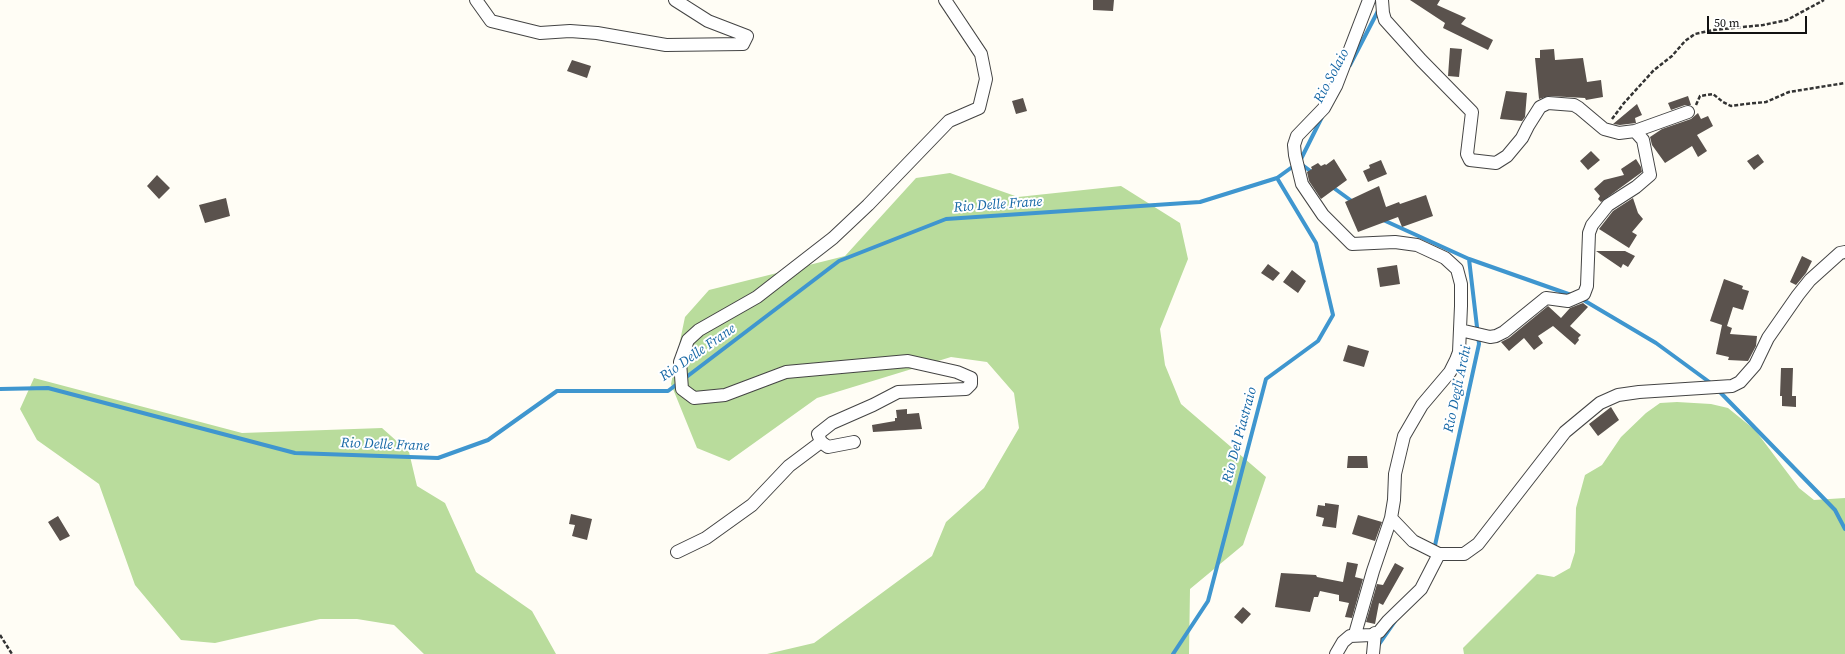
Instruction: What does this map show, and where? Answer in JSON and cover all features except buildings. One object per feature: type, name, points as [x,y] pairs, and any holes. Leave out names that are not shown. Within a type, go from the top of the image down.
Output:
[{"type":"street","points":[[476,0],[491,21],[540,33],[570,31],[597,33],[666,45],[743,44],[747,36],[708,21],[675,0]]},
{"type":"street","points":[[854,442],[828,447],[821,442],[818,434],[832,423],[898,392],[966,389],[971,384],[971,378],[957,372],[908,361],[786,372],[725,395],[694,398],[682,389],[680,362],[688,340],[698,330],[757,297],[833,238],[868,205],[949,121],[979,108],[986,79],[981,54],[945,0]]},
{"type":"street","points":[[1336,654],[1344,642],[1354,634],[1391,518],[1394,500],[1395,474],[1404,436],[1422,405],[1453,366],[1459,352],[1461,284],[1457,270],[1445,258],[1417,245],[1395,242],[1352,244],[1323,215],[1302,184],[1295,155],[1294,145],[1297,136],[1324,108],[1336,86],[1369,0]]},
{"type":"street","points":[[1382,0],[1382,13],[1385,20],[1421,60],[1472,112],[1466,154],[1470,160],[1496,163],[1507,156],[1522,138],[1540,107],[1548,103],[1564,103],[1579,108],[1604,129],[1619,133],[1635,131],[1688,112]]},
{"type":"street","points":[[1460,330],[1496,336],[1504,332],[1546,298],[1568,301],[1584,294],[1587,286],[1589,233],[1592,225],[1601,211],[1636,187],[1650,175],[1643,140],[1635,131]]},
{"type":"street","points":[[1391,518],[1413,541],[1439,554],[1464,554],[1478,544],[1565,432],[1600,403],[1618,395],[1732,386],[1740,382],[1755,365],[1768,338],[1810,280],[1840,253],[1845,252]]},
{"type":"street","points":[[676,552],[706,538],[752,505],[789,466],[821,442]]},
{"type":"street","points":[[1354,634],[1363,636],[1379,632],[1388,621],[1421,589],[1439,554]]},
{"type":"street","points":[[1374,654],[1375,633]]},
{"type":"path","points":[[1604,129],[1624,103],[1654,70],[1672,56],[1685,41],[1695,34],[1713,30],[1763,25],[1787,20],[1824,0]]},
{"type":"path","points":[[1688,112],[1695,108],[1700,96],[1713,94],[1731,106],[1766,102],[1789,92],[1845,83]]},
{"type":"path","points":[[0,635],[12,654]]},
{"type":"green space","points":[[950,173],[1018,197],[1121,186],[1180,223],[1188,259],[1160,329],[1165,365],[1181,404],[1266,477],[1243,545],[1190,589],[1189,654],[767,654],[814,643],[932,556],[946,522],[984,488],[1019,428],[1014,393],[987,362],[951,357],[817,398],[729,461],[697,448],[671,384],[685,317],[709,290],[845,256],[916,178]]},
{"type":"green space","points":[[34,378],[242,433],[382,428],[409,452],[417,486],[445,503],[476,572],[532,611],[556,654],[424,654],[394,625],[357,619],[320,619],[215,643],[181,640],[135,585],[99,484],[37,440],[20,409]]},
{"type":"green space","points":[[1677,402],[1711,404],[1728,408],[1755,430],[1799,488],[1814,500],[1845,498],[1845,654],[1464,654],[1463,648],[1537,574],[1554,577],[1570,568],[1575,552],[1576,508],[1585,475],[1602,465],[1621,437],[1646,413],[1660,403]]},
{"type":"waterway","name":"Rio Solaio","points":[[1350,65],[1379,9]]},
{"type":"waterway","name":"Rio Solaio","points":[[1300,161],[1323,115]]},
{"type":"waterway","name":"Rio Degli Archi","points":[[1301,164],[1313,173]]},
{"type":"waterway","name":"Rio Delle Frane","points":[[0,389],[48,388],[295,453],[438,458],[488,440],[557,391],[668,391],[839,261],[946,219],[1200,202],[1277,178],[1295,165]]},
{"type":"waterway","name":"Rio Del Piastraio","points":[[1173,654],[1208,601],[1266,379],[1318,341],[1333,315],[1316,243],[1277,178]]},
{"type":"waterway","name":"Rio Degli Archi","points":[[1331,186],[1353,202]]},
{"type":"waterway","name":"Rio Degli Archi","points":[[1381,219],[1469,259],[1479,344],[1434,550]]},
{"type":"waterway","points":[[1469,259],[1574,296]]},
{"type":"waterway","points":[[1580,298],[1656,343],[1712,384]]},
{"type":"waterway","points":[[1718,390],[1835,510],[1845,529]]},
{"type":"waterway","name":"Rio Degli Archi","points":[[1377,647],[1395,621]]}]
